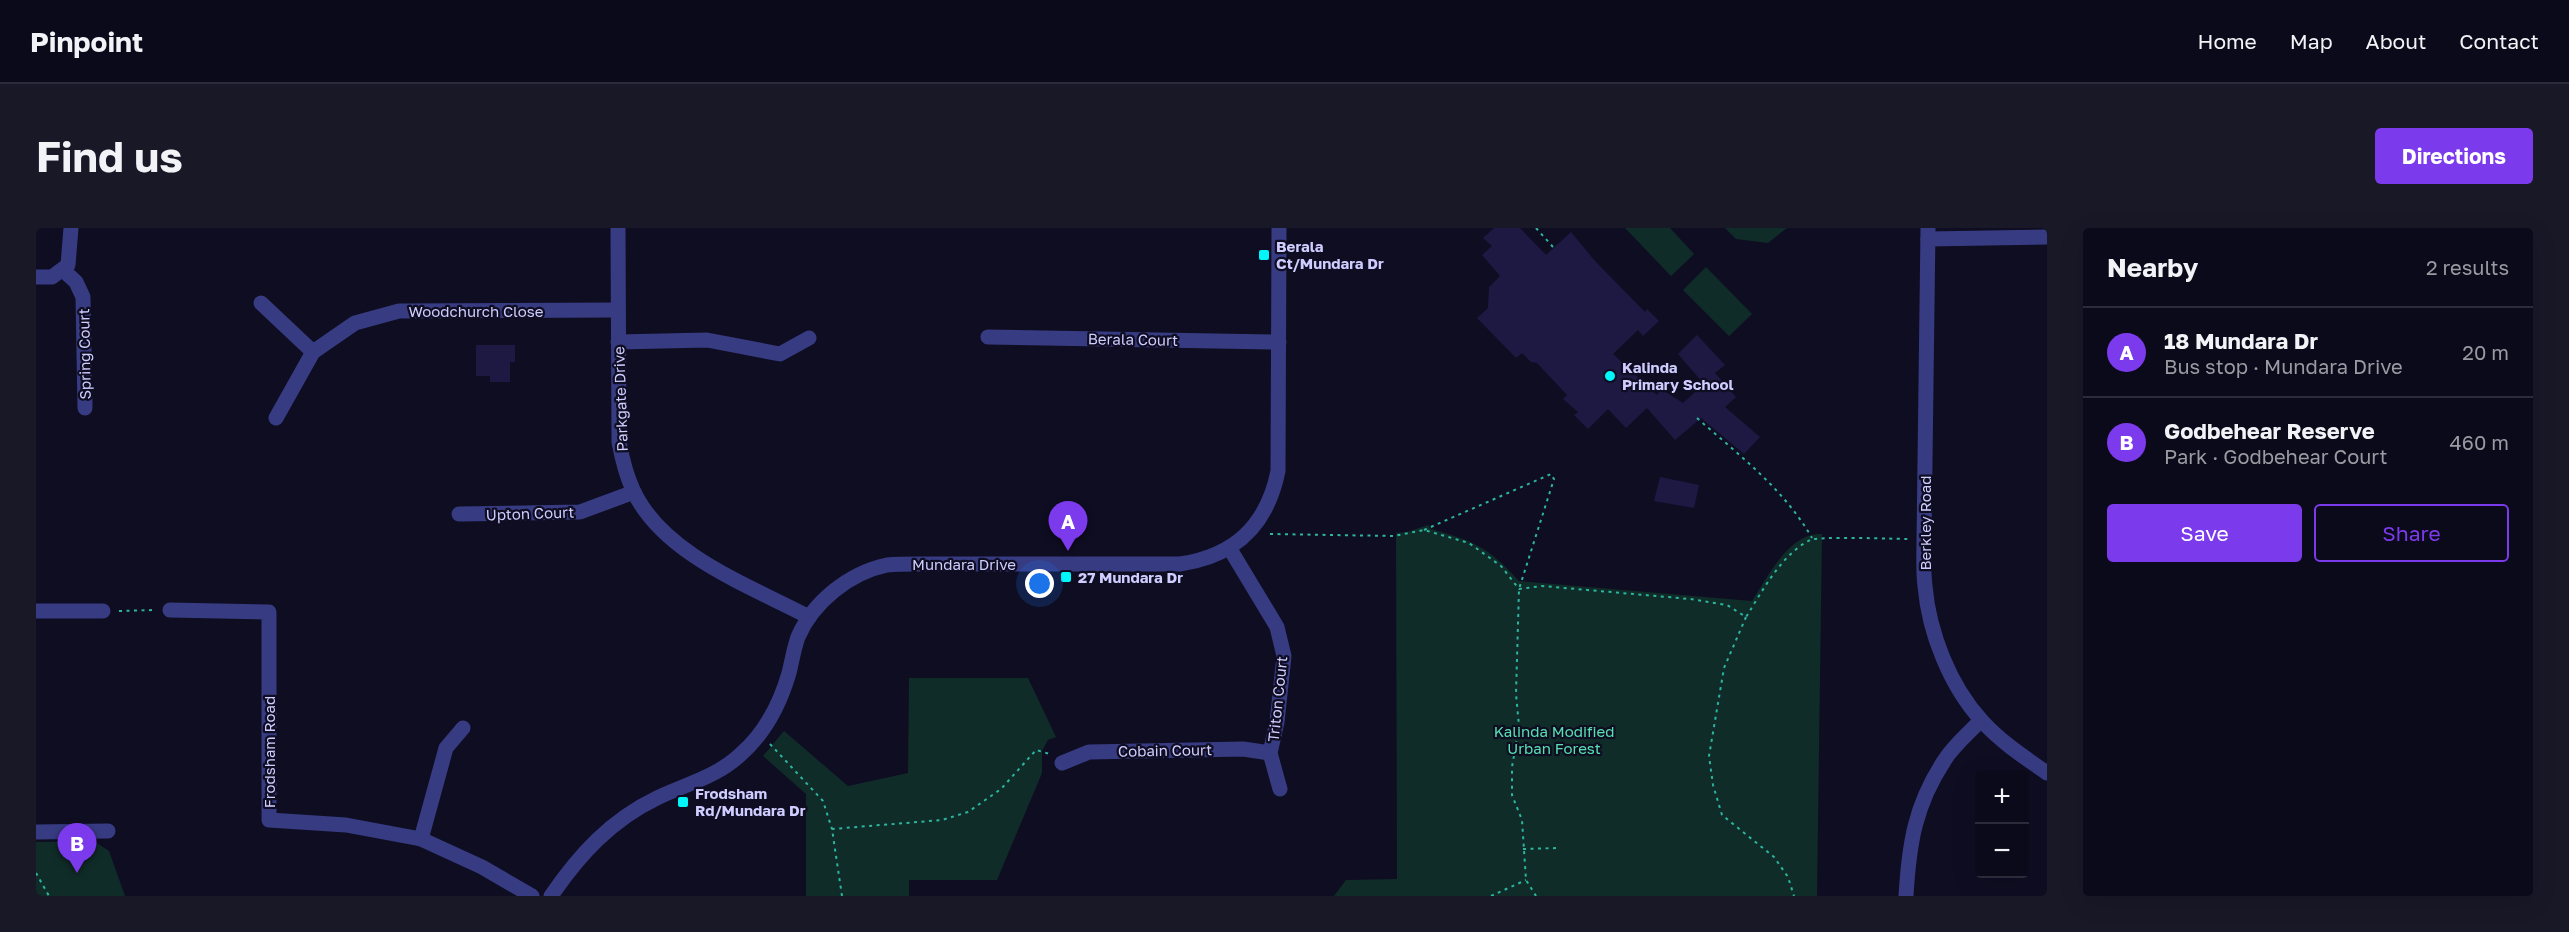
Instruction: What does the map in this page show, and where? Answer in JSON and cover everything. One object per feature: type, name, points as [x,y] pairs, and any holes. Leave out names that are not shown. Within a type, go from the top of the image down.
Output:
[{"type":"street","points":[[36,277],[52,277],[63,270],[70,257],[70,228]]},
{"type":"street","name":"Parkgate Drive","points":[[618,228],[619,442],[624,466],[634,492],[654,523],[683,548],[704,562],[809,617]]},
{"type":"street","name":"Mundara Drive","points":[[551,896],[571,867],[608,829],[656,798],[711,776],[726,766],[761,734],[780,700],[798,639],[809,617],[824,599],[842,585],[862,574],[887,566],[1180,564],[1203,561],[1230,549],[1261,515],[1275,490],[1280,450],[1279,228]]},
{"type":"street","points":[[1928,234],[2047,237]]},
{"type":"street","name":"Berkley Road","points":[[1928,234],[1924,586],[1931,623],[1961,692],[1981,720],[2017,753],[2047,773]]},
{"type":"street","name":"Spring Court","points":[[63,270],[76,282],[83,297],[85,408]]},
{"type":"street","points":[[261,303],[313,352]]},
{"type":"street","name":"Woodchurch Close","points":[[276,418],[313,352],[355,322],[399,311],[617,310]]},
{"type":"street","name":"Berala Court","points":[[988,337],[1279,342]]},
{"type":"street","points":[[618,342],[707,340],[780,354],[809,338]]},
{"type":"street","name":"Upton Court","points":[[459,514],[580,512],[634,492]]},
{"type":"street","name":"Triton Court","points":[[1230,549],[1277,627],[1284,656],[1277,722],[1270,753],[1280,789]]},
{"type":"street","name":"Frodsham Road","points":[[170,610],[269,612],[269,820],[346,825],[421,839],[482,867],[532,896]]},
{"type":"street","points":[[36,611],[104,611]]},
{"type":"street","points":[[1906,896],[1909,848],[1925,794],[1945,759],[1981,720]]},
{"type":"street","points":[[421,839],[446,748],[463,728]]},
{"type":"street","name":"Cobain Court","points":[[1062,763],[1089,752],[1243,749],[1270,753]]},
{"type":"street","points":[[36,832],[108,831]]},
{"type":"path","points":[[1536,228],[1553,246]]},
{"type":"path","points":[[1697,418],[1775,488],[1791,506],[1812,538]]},
{"type":"path","points":[[1270,534],[1394,536],[1424,530],[1551,474],[1554,479],[1519,589],[1516,694],[1519,726],[1512,776],[1512,795],[1522,820],[1526,880],[1536,896]]},
{"type":"path","points":[[1424,530],[1469,543],[1501,566],[1519,589]]},
{"type":"path","points":[[1794,896],[1788,877],[1774,857],[1722,815],[1713,785],[1709,756],[1724,668],[1746,617],[1768,581],[1788,557],[1812,538],[1909,539]]},
{"type":"path","points":[[1519,589],[1542,586],[1690,599],[1727,605],[1746,617]]},
{"type":"path","points":[[104,611],[170,610]]},
{"type":"path","points":[[761,734],[823,801],[832,829],[842,896]]},
{"type":"path","points":[[832,829],[942,820],[968,812],[1002,789],[1036,750],[1049,753],[1062,763]]},
{"type":"path","points":[[1523,849],[1559,848]]},
{"type":"path","points":[[36,873],[49,896]]},
{"type":"path","points":[[1491,896],[1526,880]]},
{"type":"green space","points":[[1625,228],[1670,228],[1694,254],[1671,276]]},
{"type":"green space","points":[[1725,228],[1787,228],[1768,243],[1736,239]]},
{"type":"green space","points":[[1706,267],[1752,314],[1729,336],[1683,290]]},
{"type":"green space","name":"Kalinda Modified Urban Forest","points":[[1428,525],[1431,529],[1459,537],[1480,547],[1498,560],[1519,581],[1752,601],[1772,569],[1790,548],[1799,540],[1810,535],[1822,534],[1817,896],[1334,896],[1346,880],[1397,879],[1396,533]]},
{"type":"green space","points":[[909,678],[1028,678],[1056,737],[1048,740],[1042,751],[1042,773],[997,880],[909,880],[909,896],[806,896],[806,794],[763,756],[784,731],[848,786],[908,773]]},
{"type":"green space","points":[[94,841],[109,851],[125,896],[36,896],[36,842]]},
{"type":"building","points":[[1494,228],[1520,228],[1546,255],[1571,232],[1595,261],[1645,312],[1647,309],[1659,321],[1643,336],[1638,330],[1613,354],[1657,395],[1661,389],[1683,403],[1704,384],[1678,354],[1697,335],[1725,365],[1715,373],[1736,397],[1725,407],[1760,437],[1744,454],[1701,418],[1675,440],[1647,408],[1626,428],[1608,409],[1588,429],[1574,415],[1578,412],[1563,399],[1567,395],[1537,363],[1531,362],[1522,353],[1516,358],[1477,318],[1488,308],[1489,287],[1500,276],[1482,255],[1492,246],[1483,238]]},
{"type":"building","points":[[476,345],[515,345],[515,362],[510,362],[510,382],[490,382],[490,376],[476,376]]},
{"type":"building","points":[[1660,477],[1699,485],[1694,508],[1654,501]]},
{"type":"place","name":"Berala Ct/Mundara Dr","points":[[1264,255]]},
{"type":"place","name":"Kalinda Primary School","points":[[1610,376]]},
{"type":"place","name":"18 Mundara Dr","points":[[1068,551]]},
{"type":"place","name":"27 Mundara Dr","points":[[1066,577]]},
{"type":"place","name":"Frodsham Rd/Mundara Dr","points":[[683,802]]},
{"type":"place","name":"Godbehear Reserve","points":[[77,873]]}]
